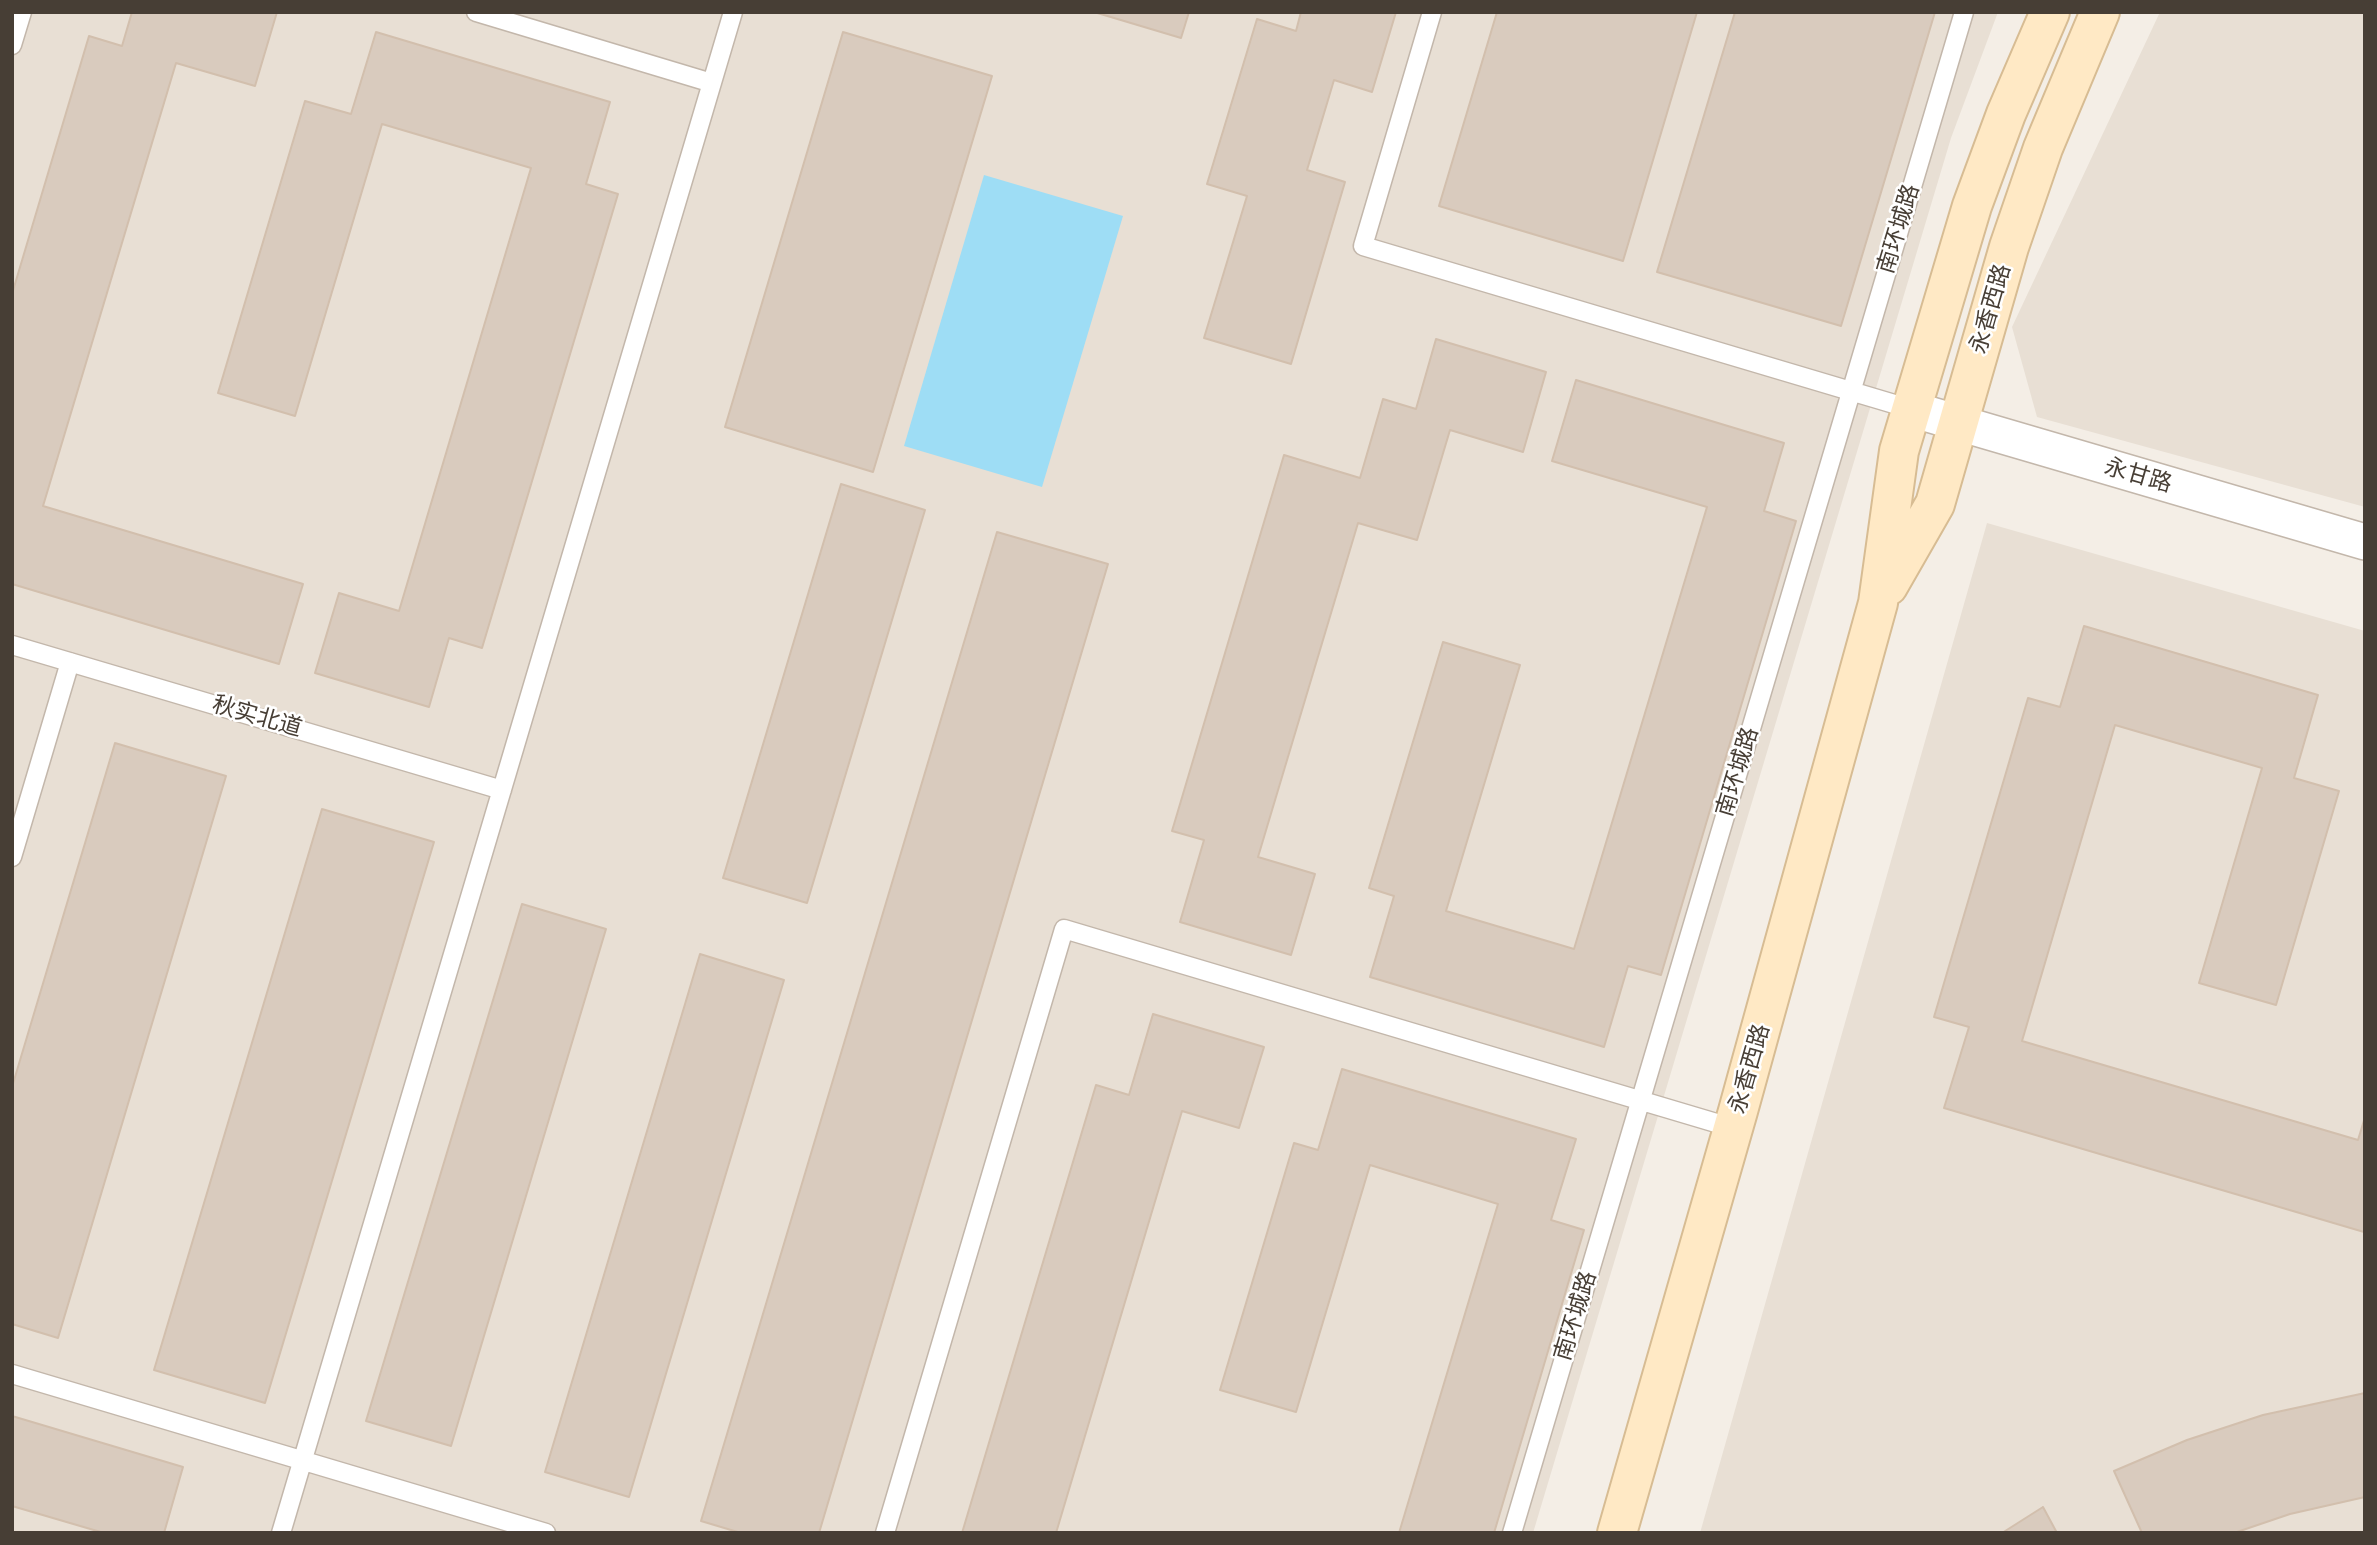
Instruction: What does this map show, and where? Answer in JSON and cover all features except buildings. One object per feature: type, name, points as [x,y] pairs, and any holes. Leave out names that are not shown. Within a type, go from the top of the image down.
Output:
[{"type":"main road","name":"永香西路","points":[[1617,1533],[1734,1128],[1878,603],[1899,451],[1972,206],[2006,114],[2050,12]]},
{"type":"main road","name":"永香西路","points":[[1878,603],[1935,504],[2009,247],[2043,148],[2100,12]]},
{"type":"street","name":"永甘路","points":[[1911,409],[2365,542]]},
{"type":"lane","points":[[12,45],[22,12]]},
{"type":"lane","points":[[476,12],[712,83]]},
{"type":"lane","points":[[281,1533],[733,12]]},
{"type":"lane","points":[[1432,12],[1363,246],[1911,409]]},
{"type":"lane","name":"南环城路","points":[[1512,1533],[1964,12]]},
{"type":"lane","name":"秋实北道","points":[[12,645],[502,790]]},
{"type":"lane","points":[[12,857],[70,662]]},
{"type":"lane","points":[[885,1533],[1064,929],[1734,1128]]},
{"type":"lane","points":[[12,1374],[546,1533]]},
{"type":"shaded area","points":[[12,12],[1998,12],[1951,138],[1533,1533],[12,1533]]},
{"type":"shaded area","points":[[2160,12],[2365,12],[2365,507],[2037,417],[2012,327]]},
{"type":"shaded area","points":[[1987,523],[2365,631],[2365,1533],[1700,1533]]},
{"type":"water","points":[[984,175],[1123,216],[1042,487],[904,446]]}]
